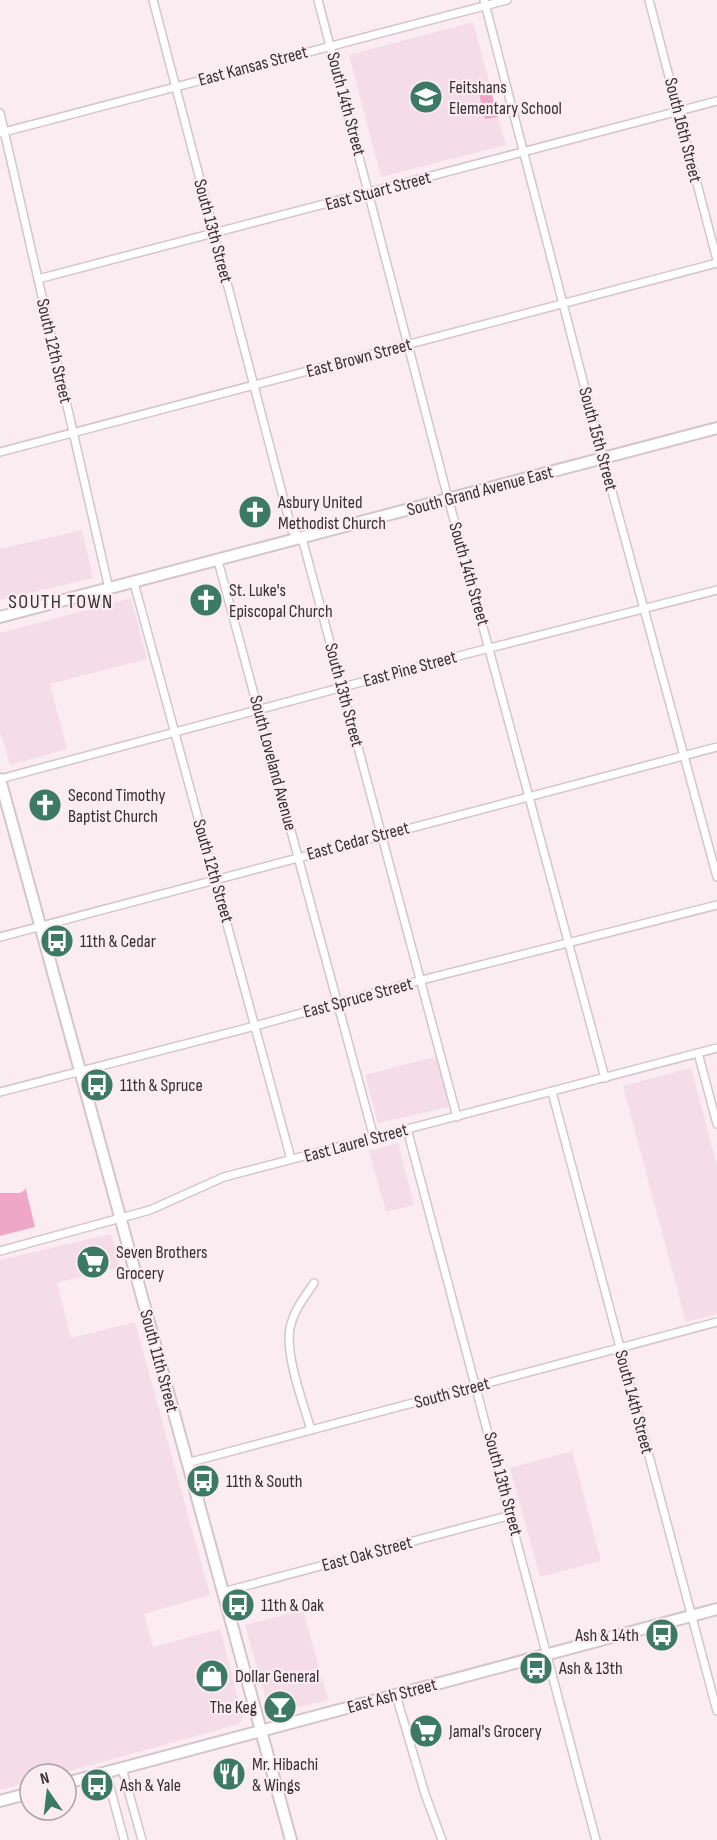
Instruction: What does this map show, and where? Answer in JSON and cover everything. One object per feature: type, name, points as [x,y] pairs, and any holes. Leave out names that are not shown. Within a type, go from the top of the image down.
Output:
[{"type":"street","name":"South 13th Street","points":[[153,0],[292,531],[302,538],[457,1117]]},
{"type":"street","name":"South 14th Street","points":[[318,0],[448,499],[605,1078]]},
{"type":"street","name":"East Kansas Street","points":[[2,133],[485,3],[507,0]]},
{"type":"street","name":"South 16th Street","points":[[649,0],[717,261]]},
{"type":"street","name":"South 15th Street","points":[[485,3],[604,459],[717,877]]},
{"type":"street","name":"East Stuart Street","points":[[38,279],[717,101]]},
{"type":"street","name":"South 12th Street","points":[[0,113],[2,133],[109,589]]},
{"type":"street","name":"East Brown Street","points":[[0,452],[563,304],[717,261]]},
{"type":"street","name":"South Grand Avenue East","points":[[0,617],[717,428]]},
{"type":"street","name":"South Loveland Avenue","points":[[218,561],[374,1138]]},
{"type":"street","name":"South 12th Street","points":[[134,583],[291,1160]]},
{"type":"street","name":"East Pine Street","points":[[0,779],[717,590]]},
{"type":"street","name":"East Cedar Street","points":[[0,937],[717,747]]},
{"type":"street","name":"South 11th Street","points":[[0,779],[291,1840]]},
{"type":"street","name":"East Spruce Street","points":[[0,1092],[422,980],[717,905]]},
{"type":"street","name":"East Laurel Street","points":[[0,1251],[167,1204],[224,1177],[717,1048]]},
{"type":"street","points":[[698,1053],[717,1124]]},
{"type":"street","name":"South 14th Street","points":[[552,1092],[717,1711]]},
{"type":"street","name":"South 13th Street","points":[[407,1129],[596,1840]]},
{"type":"street","points":[[311,1430],[291,1361],[289,1344],[290,1326],[296,1310],[314,1283]]},
{"type":"street","name":"South Street","points":[[187,1463],[717,1322]]},
{"type":"street","name":"East Oak Street","points":[[223,1592],[511,1515]]},
{"type":"street","name":"East Ash Street","points":[[78,1780],[717,1609]]},
{"type":"street","points":[[396,1695],[425,1794],[442,1840]]},
{"type":"street","points":[[122,1768],[142,1840]]},
{"type":"street","points":[[106,1772],[124,1840]]},
{"type":"street","points":[[0,1801],[18,1796]]},
{"type":"shaded area","points":[[473,22],[506,145],[381,177],[349,55]]},
{"type":"shaded area","points":[[491,91],[498,117],[485,119],[479,94]]},
{"type":"shaded area","points":[[82,530],[93,578],[0,600],[0,549]]},
{"type":"shaded area","points":[[131,598],[147,659],[50,684],[67,749],[10,765],[0,731],[0,633]]},
{"type":"shaded area","points":[[438,1056],[449,1097],[448,1107],[379,1123],[365,1075]]},
{"type":"shaded area","points":[[691,1068],[717,1166],[717,1314],[686,1322],[623,1086]]},
{"type":"shaded area","points":[[398,1143],[414,1205],[386,1212],[369,1151]]},
{"type":"shaded area","points":[[25,1186],[35,1227],[0,1236],[0,1193],[20,1193],[25,1190]]},
{"type":"shaded area","points":[[111,1234],[120,1267],[57,1283],[71,1338],[135,1322],[210,1595],[144,1614],[153,1647],[220,1629],[243,1718],[239,1724],[78,1769],[78,1762],[18,1762],[18,1785],[0,1790],[0,1260]]},
{"type":"shaded area","points":[[572,1451],[601,1561],[540,1577],[510,1468]]},
{"type":"shaded area","points":[[303,1610],[328,1700],[270,1714],[245,1625]]},
{"type":"place","name":"Feitshans Elementary School","points":[[426,97]]},
{"type":"place","name":"Asbury United Methodist Church","points":[[255,512]]},
{"type":"place","name":"St. Luke's Episcopal Church","points":[[206,600]]},
{"type":"place","name":"Second Timothy Baptist Church","points":[[45,805]]},
{"type":"place","name":"11th & Cedar","points":[[57,941]]},
{"type":"place","name":"11th & Spruce","points":[[97,1085]]},
{"type":"place","name":"Seven Brothers Grocery","points":[[93,1262]]},
{"type":"place","name":"11th & South","points":[[203,1481]]},
{"type":"place","name":"11th & Oak","points":[[238,1605]]},
{"type":"place","name":"Ash & 14th","points":[[662,1635]]},
{"type":"place","name":"Ash & 13th","points":[[536,1668]]},
{"type":"place","name":"Dollar General","points":[[212,1676]]},
{"type":"place","name":"The Keg","points":[[280,1707]]},
{"type":"place","name":"Jamal's Grocery","points":[[426,1731]]},
{"type":"place","name":"Mr. Hibachi & Wings","points":[[229,1774]]},
{"type":"place","name":"Ash & Yale","points":[[97,1785]]},
{"type":"district","name":"SOUTH TOWN","points":[[61,602]]}]
